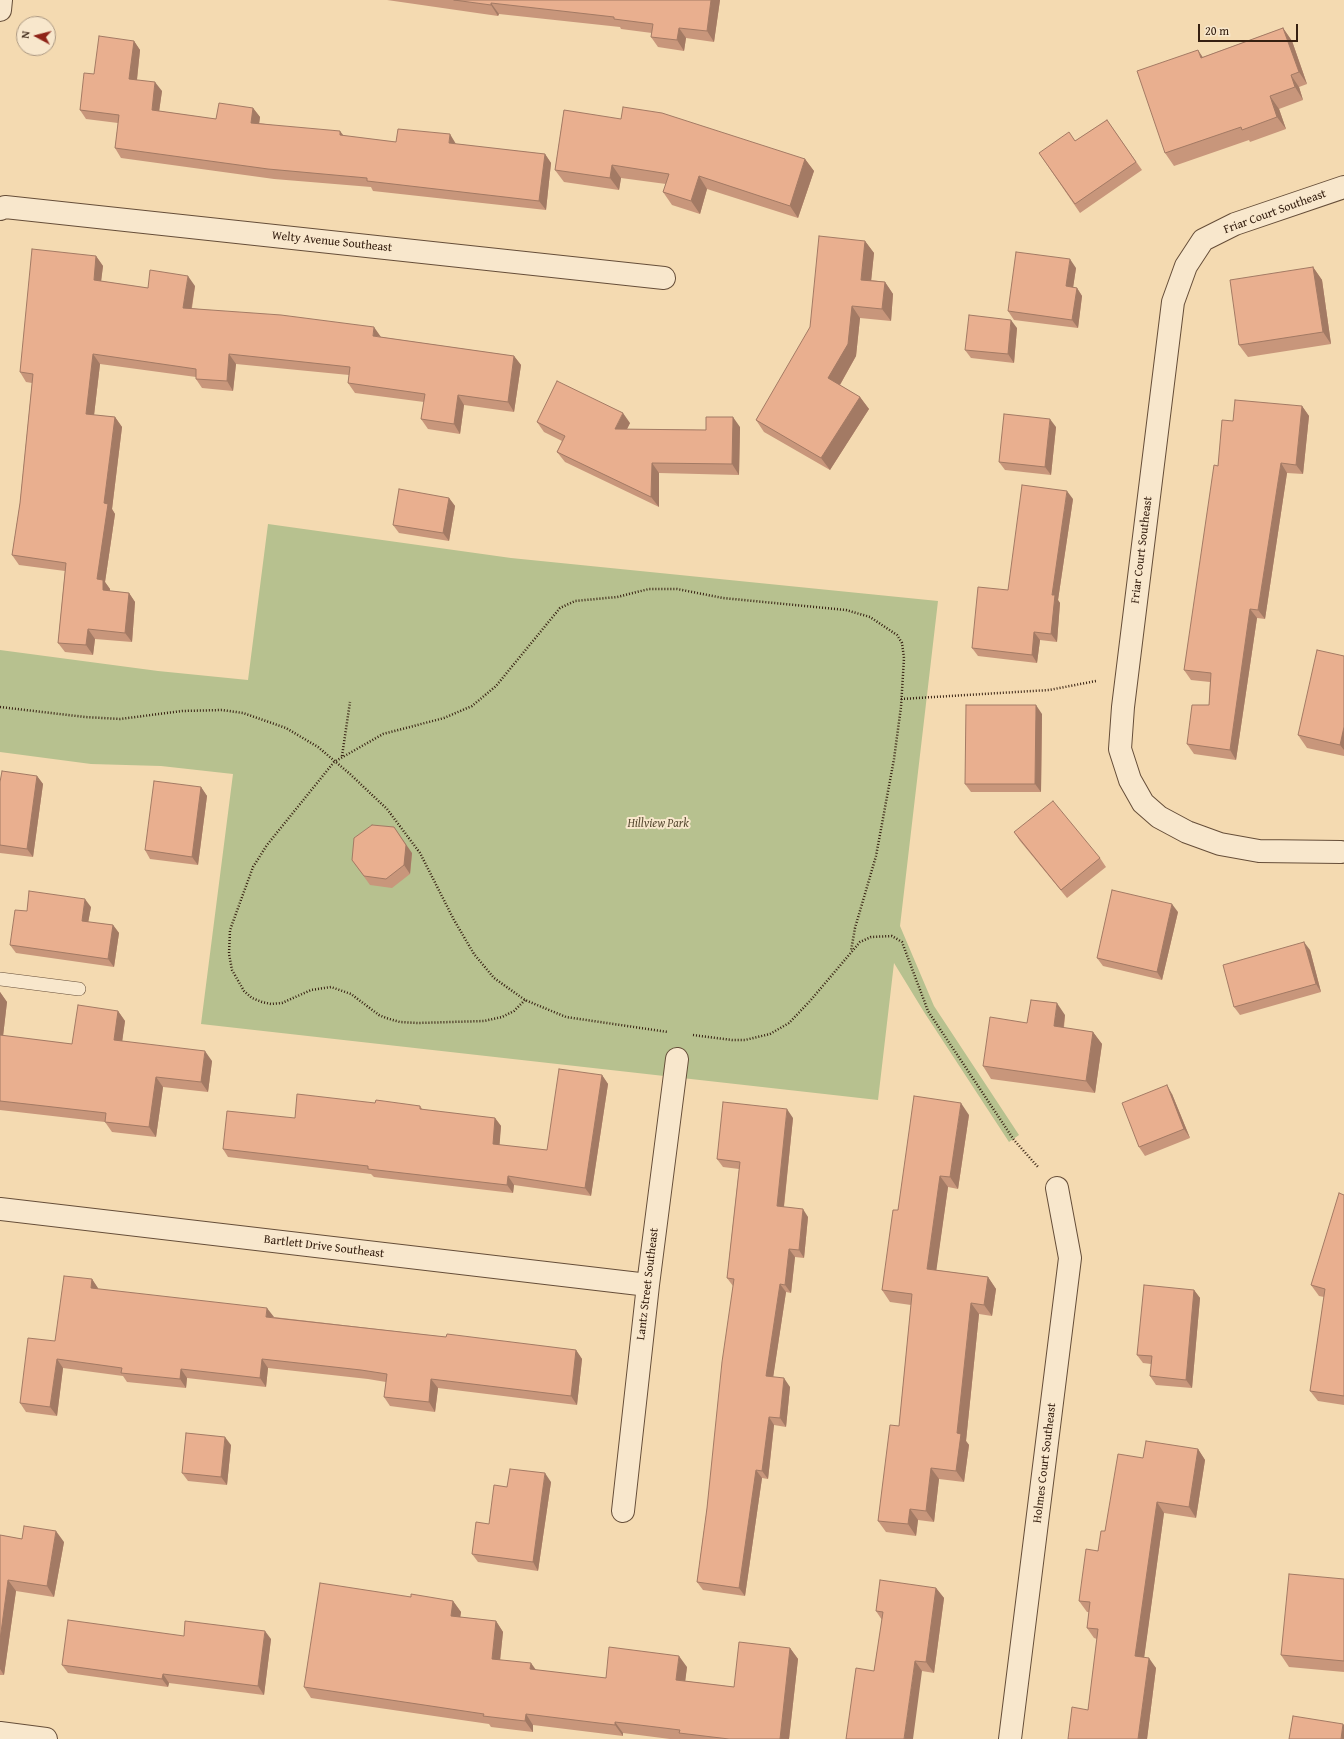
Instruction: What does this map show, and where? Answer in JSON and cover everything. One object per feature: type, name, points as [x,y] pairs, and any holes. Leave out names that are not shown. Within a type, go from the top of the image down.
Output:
[{"type":"street","points":[[0,10],[1,0]]},
{"type":"street","name":"Friar Court Southeast","points":[[1341,852],[1259,851],[1220,844],[1187,832],[1159,817],[1143,803],[1130,780],[1120,749],[1123,707],[1173,302],[1186,266],[1203,240],[1234,224],[1344,187]]},
{"type":"street","name":"Welty Avenue Southeast","points":[[0,209],[5,207],[664,278]]},
{"type":"street","name":"Lantz Street Southeast","points":[[623,1510],[648,1285],[677,1059]]},
{"type":"street","name":"Holmes Court Southeast","points":[[1010,1739],[1070,1258],[1057,1188]]},
{"type":"street","name":"Bartlett Drive Southeast","points":[[0,1209],[648,1285]]},
{"type":"street","points":[[0,1733],[46,1739]]},
{"type":"lane","points":[[0,979],[79,989]]},
{"type":"path","points":[[525,1000],[514,1011],[502,1017],[484,1021],[418,1023],[400,1022],[386,1018],[379,1015],[351,994],[331,987],[311,990],[295,999],[282,1003],[271,1004],[252,998],[244,991],[232,970],[229,954],[230,930],[248,878],[267,845],[334,762],[383,734],[444,718],[472,706],[496,686],[560,608],[575,601],[617,597],[660,588],[692,591],[723,598],[834,608],[870,617],[890,628],[902,643],[904,658],[894,759],[876,856],[855,928],[851,951]]},
{"type":"path","points":[[901,699],[1049,690],[1096,681]]},
{"type":"path","points":[[342,757],[350,702]]},
{"type":"path","points":[[0,707],[107,719],[120,719],[207,709],[243,713],[286,728],[318,747],[366,788],[399,823],[420,853],[454,920],[474,954],[494,978],[525,1000],[566,1017],[670,1032]]},
{"type":"path","points":[[691,1035],[732,1040],[770,1034],[788,1023],[810,1001],[860,942],[876,936],[892,936],[902,942],[928,1011],[1014,1140],[1057,1188]]},
{"type":"green space","name":"Hillview Park","points":[[268,524],[511,558],[938,601],[900,926],[934,1006],[1019,1135],[1009,1142],[924,1012],[894,963],[878,1100],[201,1024],[233,774],[161,766],[91,764],[0,752],[0,650],[158,671],[248,680]]},
{"type":"building","points":[[454,0],[711,0],[707,31],[679,28],[677,40],[651,37],[653,24],[614,19],[614,17]]},
{"type":"building","points":[[1283,28],[1299,72],[1291,75],[1295,87],[1270,96],[1277,117],[1242,130],[1241,127],[1165,153],[1137,71],[1198,50],[1201,58]]},
{"type":"building","points":[[99,36],[134,41],[129,79],[155,82],[152,110],[216,119],[219,103],[253,108],[251,123],[340,131],[340,135],[396,142],[398,129],[450,134],[449,143],[545,154],[539,201],[367,181],[367,178],[268,169],[115,148],[119,115],[80,110],[84,73],[94,74]]},
{"type":"building","points":[[623,107],[662,113],[805,159],[790,206],[699,176],[691,201],[663,192],[669,174],[612,165],[610,178],[555,170],[564,110],[621,119]]},
{"type":"building","points":[[1107,120],[1136,162],[1075,204],[1039,153],[1069,132],[1075,141]]},
{"type":"building","points":[[819,236],[865,241],[861,280],[885,282],[882,309],[852,306],[848,344],[828,378],[860,397],[821,458],[756,420],[810,327]]},
{"type":"building","points":[[32,249],[96,256],[94,280],[148,288],[150,270],[188,276],[183,308],[281,315],[374,327],[373,336],[514,356],[508,402],[458,395],[454,424],[421,419],[425,394],[348,383],[350,367],[229,354],[227,381],[196,379],[196,369],[93,354],[86,414],[115,417],[104,503],[108,504],[97,579],[103,580],[103,590],[129,593],[125,633],[88,629],[86,645],[58,643],[66,563],[12,555],[20,503],[33,374],[20,372]]},
{"type":"building","points":[[1016,252],[1070,259],[1066,286],[1077,288],[1072,320],[1008,311]]},
{"type":"building","points":[[1313,267],[1323,332],[1239,345],[1230,280]]},
{"type":"building","points":[[969,315],[1011,320],[1008,354],[965,350]]},
{"type":"building","points":[[557,381],[623,413],[615,429],[706,430],[706,417],[733,417],[732,464],[652,463],[651,497],[557,452],[565,436],[537,422]]},
{"type":"building","points":[[1235,400],[1302,406],[1296,465],[1281,463],[1258,610],[1250,609],[1230,750],[1187,744],[1192,705],[1209,705],[1211,673],[1184,670],[1214,465],[1218,466],[1222,420],[1233,421]]},
{"type":"building","points":[[1004,414],[1050,419],[1045,467],[999,462]]},
{"type":"building","points":[[1022,485],[1067,491],[1052,595],[1055,595],[1051,634],[1034,632],[1032,655],[972,648],[978,587],[1008,590]]},
{"type":"building","points":[[399,489],[449,498],[443,533],[393,525]]},
{"type":"building","points":[[1317,650],[1344,656],[1344,727],[1340,745],[1298,735]]},
{"type":"building","points":[[966,705],[1036,705],[1035,784],[965,784]]},
{"type":"building","points":[[2,771],[37,776],[27,849],[0,845],[0,782]]},
{"type":"building","points":[[154,781],[201,787],[192,857],[145,850]]},
{"type":"building","points":[[1053,801],[1100,858],[1061,890],[1014,832]]},
{"type":"building","points":[[372,825],[394,827],[406,845],[404,865],[386,879],[364,876],[352,860],[354,838]]},
{"type":"building","points":[[1112,890],[1172,904],[1157,972],[1097,958]]},
{"type":"building","points":[[29,891],[85,899],[82,921],[113,925],[108,959],[10,945],[15,910],[27,911]]},
{"type":"building","points":[[1304,942],[1316,984],[1234,1007],[1223,965]]},
{"type":"building","points":[[1031,1000],[1057,1003],[1054,1026],[1093,1032],[1086,1081],[983,1066],[990,1017],[1027,1023]]},
{"type":"building","points":[[78,1005],[118,1011],[114,1040],[205,1051],[201,1082],[156,1077],[149,1127],[105,1122],[106,1113],[0,1101],[0,1035],[72,1044]]},
{"type":"building","points":[[559,1069],[602,1075],[585,1188],[508,1176],[507,1185],[368,1169],[368,1166],[223,1149],[227,1111],[295,1118],[297,1094],[375,1103],[376,1100],[420,1106],[420,1109],[495,1118],[493,1144],[547,1150]]},
{"type":"building","points":[[1167,1085],[1184,1129],[1139,1147],[1122,1103]]},
{"type":"building","points":[[914,1096],[961,1103],[950,1177],[940,1176],[927,1269],[988,1277],[984,1305],[971,1303],[957,1433],[961,1434],[956,1471],[931,1468],[926,1511],[910,1509],[908,1524],[878,1521],[890,1425],[899,1426],[912,1294],[882,1290],[893,1210],[898,1210]]},
{"type":"building","points":[[723,1102],[787,1109],[777,1206],[803,1209],[799,1250],[789,1249],[785,1285],[780,1284],[766,1376],[784,1378],[780,1418],[769,1417],[762,1471],[756,1470],[739,1588],[697,1582],[707,1508],[722,1362],[734,1279],[727,1278],[740,1162],[717,1159]]},
{"type":"building","points":[[1339,1193],[1344,1195],[1344,1396],[1310,1391],[1325,1289],[1311,1285]]},
{"type":"building","points":[[64,1276],[92,1279],[91,1288],[267,1308],[266,1317],[446,1337],[447,1334],[576,1350],[571,1396],[431,1379],[429,1402],[384,1397],[387,1374],[361,1370],[262,1359],[260,1378],[181,1369],[180,1379],[121,1373],[122,1368],[57,1359],[50,1407],[20,1403],[28,1338],[55,1341]]},
{"type":"building","points":[[1144,1285],[1194,1290],[1186,1380],[1150,1376],[1152,1356],[1137,1355]]},
{"type":"building","points":[[186,1433],[225,1437],[221,1477],[182,1473]]},
{"type":"building","points":[[1146,1441],[1198,1449],[1189,1507],[1157,1502],[1135,1656],[1149,1658],[1138,1739],[1068,1739],[1072,1707],[1088,1710],[1098,1629],[1087,1628],[1090,1602],[1079,1601],[1086,1549],[1098,1551],[1101,1531],[1105,1531],[1118,1454],[1143,1458]]},
{"type":"building","points":[[510,1469],[545,1473],[533,1562],[472,1554],[476,1522],[489,1524],[494,1485],[507,1487]]},
{"type":"building","points":[[24,1526],[56,1531],[47,1586],[8,1580],[0,1640],[0,1535],[22,1539]]},
{"type":"building","points":[[1289,1574],[1344,1579],[1344,1661],[1281,1655]]},
{"type":"building","points":[[880,1580],[936,1588],[926,1662],[915,1661],[904,1739],[846,1739],[856,1668],[874,1671],[883,1612],[876,1611]]},
{"type":"building","points":[[320,1583],[411,1597],[411,1594],[453,1601],[451,1616],[496,1621],[492,1659],[531,1663],[530,1669],[606,1678],[609,1647],[679,1656],[676,1680],[734,1687],[739,1642],[790,1648],[780,1739],[729,1739],[679,1733],[680,1730],[615,1722],[615,1725],[526,1714],[525,1721],[483,1716],[484,1714],[304,1687]]},
{"type":"building","points":[[68,1620],[184,1636],[185,1621],[265,1631],[258,1686],[163,1674],[162,1679],[62,1665]]},
{"type":"building","points":[[1293,1716],[1343,1724],[1341,1739],[1289,1739]]}]
